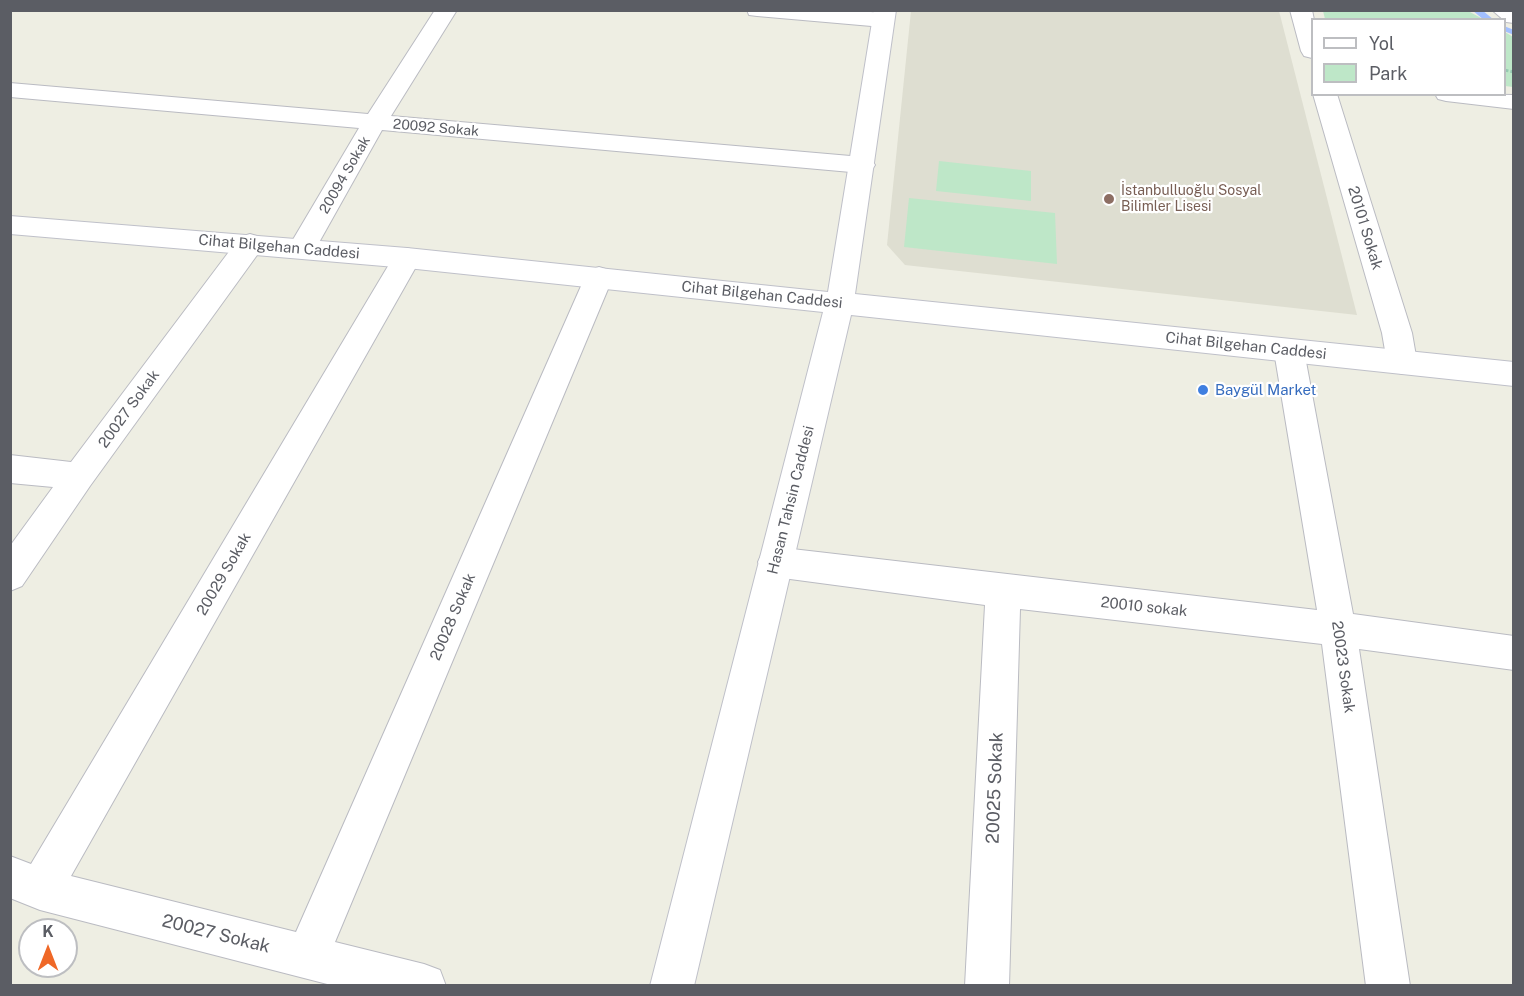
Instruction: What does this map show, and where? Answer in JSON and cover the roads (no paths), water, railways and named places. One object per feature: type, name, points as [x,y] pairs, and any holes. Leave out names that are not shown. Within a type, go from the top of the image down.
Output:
[{"type":"street","name":"20094 Sokak","points":[[302,248],[375,122],[446,10]]},
{"type":"street","points":[[757,10],[884,15]]},
{"type":"street","points":[[1301,10],[1311,47]]},
{"type":"street","points":[[1502,10],[1514,17]]},
{"type":"street","name":"Hasan Tahsin Caddesi","points":[[672,986],[840,303],[884,15]]},
{"type":"street","name":"20092 Sokak","points":[[10,90],[862,165]]},
{"type":"street","name":"20101 Sokak","points":[[1326,96],[1397,333],[1402,362]]},
{"type":"street","points":[[1463,96],[1514,102]]},
{"type":"street","name":"Cihat Bilgehan Caddesi","points":[[10,225],[407,258],[1514,374]]},
{"type":"street","name":"20027 Sokak","points":[[10,575],[78,476],[250,244]]},
{"type":"street","name":"20029 Sokak","points":[[25,883],[407,258]]},
{"type":"street","name":"20028 Sokak","points":[[307,957],[598,277]]},
{"type":"street","name":"20023 Sokak","points":[[1289,351],[1338,630],[1388,986]]},
{"type":"street","points":[[10,469],[78,476]]},
{"type":"street","name":"20010 sokak","points":[[775,562],[1514,653]]},
{"type":"street","name":"20025 Sokak","points":[[987,986],[1003,591]]},
{"type":"street","name":"20027 Sokak","points":[[25,883],[424,986]]},
{"type":"waterway","points":[[1476,10],[1487,18]]},
{"type":"waterway","points":[[1506,29],[1514,33]]},
{"type":"place","name":"İstanbulluoğlu Sosyal Bilimler Lisesi","points":[[1109,199]]},
{"type":"place","name":"Baygül Market","points":[[1203,390]]}]
